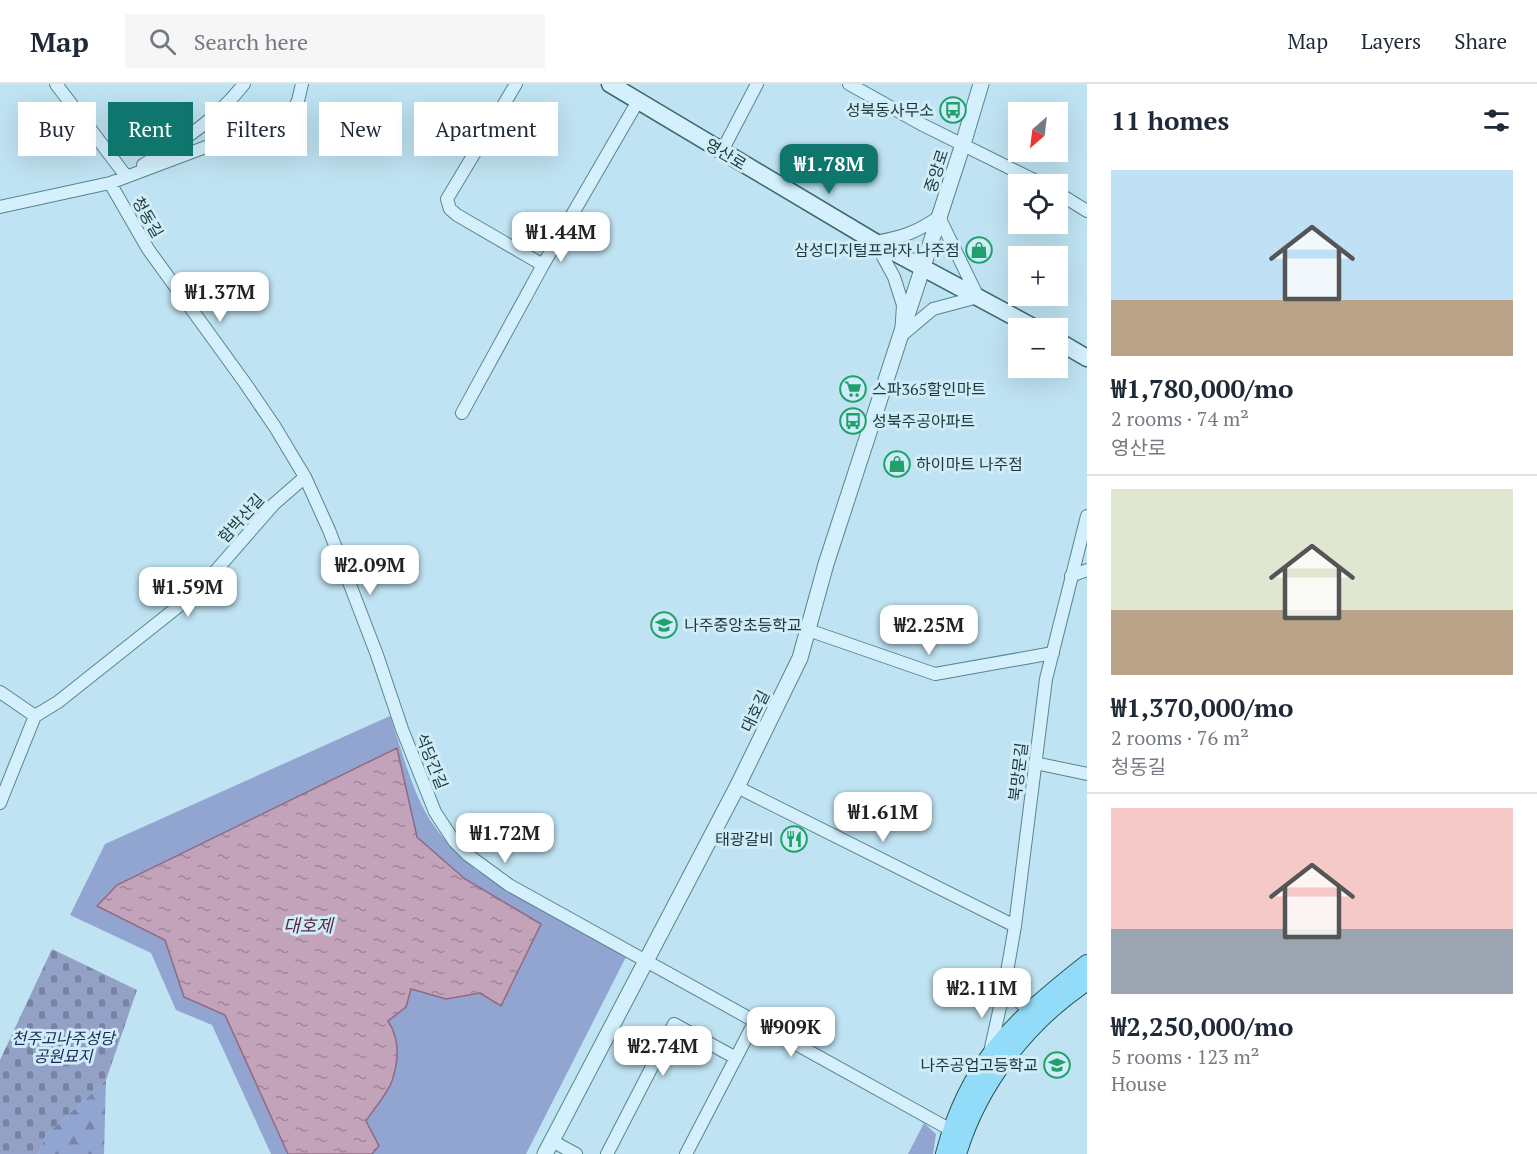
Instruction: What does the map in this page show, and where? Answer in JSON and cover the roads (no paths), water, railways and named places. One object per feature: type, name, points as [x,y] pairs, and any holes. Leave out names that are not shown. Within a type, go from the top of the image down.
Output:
[{"type":"main road","name":"영산로","points":[[609,84],[875,242],[1017,318]]},
{"type":"main road","points":[[1068,347],[1087,358]]},
{"type":"main road","points":[[945,1154],[951,1130],[970,1086],[989,1055],[1035,1015],[1087,964]]},
{"type":"main road","points":[[957,1154],[962,1136],[978,1101],[1035,1015],[1087,981]]},
{"type":"street","points":[[57,84],[126,176]]},
{"type":"street","points":[[110,183],[126,176],[202,128],[218,114],[244,84]]},
{"type":"street","points":[[0,207],[110,183],[270,125],[292,111],[298,101],[302,84]]},
{"type":"street","points":[[516,84],[447,200],[450,209],[457,215],[543,265]]},
{"type":"street","points":[[722,151],[758,84]]},
{"type":"street","points":[[849,84],[921,124],[1022,174]]},
{"type":"street","name":"중앙로","points":[[923,269],[981,84]]},
{"type":"street","points":[[462,413],[543,265],[638,101]]},
{"type":"street","name":"청동길","points":[[110,183],[148,249],[245,383],[305,477]]},
{"type":"street","points":[[1068,199],[1087,211]]},
{"type":"street","points":[[939,217],[978,297],[933,309],[901,336],[903,305],[894,277],[875,242],[902,237],[917,231],[939,217]]},
{"type":"street","name":"대호길","points":[[576,1154],[548,1148],[737,787],[796,666],[826,564],[923,269]]},
{"type":"street","name":"함박산길","points":[[35,716],[58,702],[199,590],[274,504],[305,477]]},
{"type":"street","name":"석당간길","points":[[305,477],[349,582],[424,788],[442,824],[468,855],[509,885],[951,1130]]},
{"type":"street","name":"북망문길","points":[[989,1055],[1016,926],[1046,679],[1087,516]]},
{"type":"street","points":[[1071,576],[1087,570]]},
{"type":"street","points":[[808,630],[934,674],[1053,653]]},
{"type":"street","points":[[0,692],[35,716],[0,803]]},
{"type":"street","points":[[1035,763],[1087,774]]},
{"type":"street","points":[[737,787],[1016,926]]},
{"type":"street","points":[[1004,989],[1035,1015]]},
{"type":"street","points":[[686,1154],[755,1021]]},
{"type":"street","points":[[608,1154],[674,1024],[736,1058]]},
{"type":"water","name":"대호제","points":[[397,748],[417,837],[465,879],[541,924],[501,1006],[480,993],[446,999],[411,989],[406,1007],[388,1021],[395,1035],[397,1058],[390,1086],[366,1121],[379,1146],[372,1154],[288,1154],[225,1015],[184,997],[165,940],[97,906],[117,885]]},
{"type":"place","name":"성북동사무소","points":[[953,110]]},
{"type":"place","name":"삼성디지털프라자 나주점","points":[[979,250]]},
{"type":"place","name":"스파365할인마트","points":[[853,389]]},
{"type":"place","name":"성북주공아파트","points":[[853,421]]},
{"type":"place","name":"하이마트 나주점","points":[[897,464]]},
{"type":"place","name":"나주중앙초등학교","points":[[664,625]]},
{"type":"place","name":"태광갈비","points":[[794,839]]},
{"type":"place","name":"나주공업고등학교","points":[[1057,1065]]},
{"type":"park label","name":"천주고나주성당 공원묘지","points":[[63,1047]]}]
